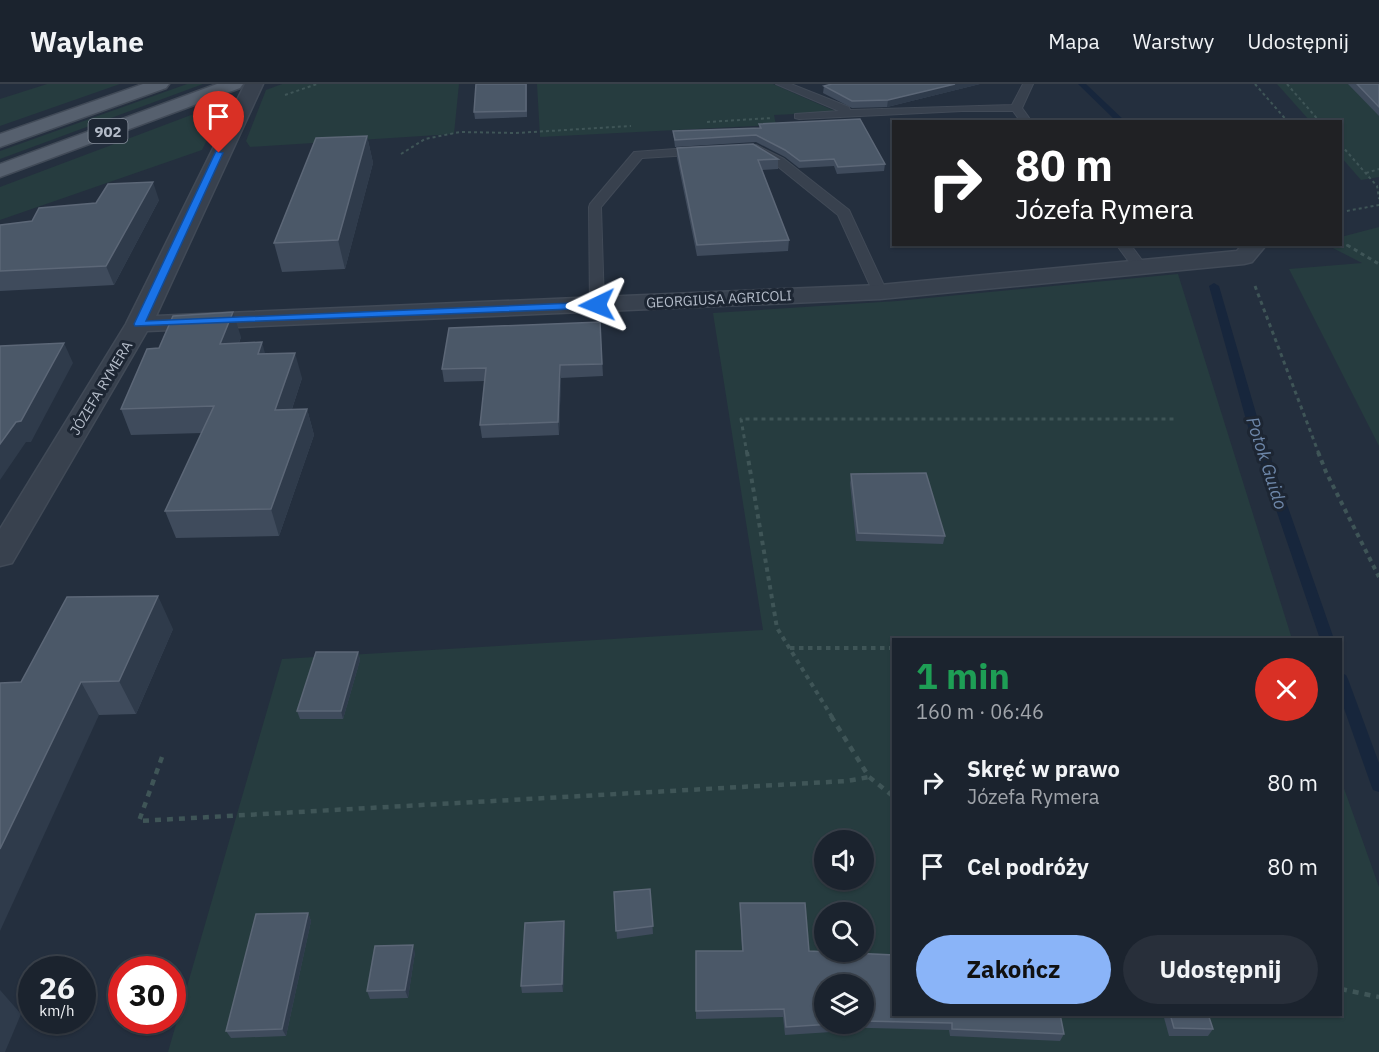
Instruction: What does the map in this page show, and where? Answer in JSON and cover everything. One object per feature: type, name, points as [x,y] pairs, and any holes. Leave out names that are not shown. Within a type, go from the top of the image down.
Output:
[{"type":"main road","name":"902","points":[[0,141],[160,84]]},
{"type":"main road","name":"902","points":[[0,171],[225,87]]},
{"type":"street","name":"JÓZEFA RYMERA","points":[[0,555],[139,324],[254,84]]},
{"type":"street","name":"GEORGIUSA AGRICOLI","points":[[139,324],[880,292],[1140,267],[1250,251]]},
{"type":"lane","points":[[781,84],[856,113]]},
{"type":"lane","points":[[1016,108],[1028,84]]},
{"type":"lane","points":[[801,93],[820,89]]},
{"type":"lane","points":[[800,116],[962,108],[1016,108]]},
{"type":"lane","points":[[1016,108],[1025,120]]},
{"type":"lane","points":[[743,149],[755,148],[780,162],[844,213],[880,292]]},
{"type":"lane","points":[[597,305],[595,207],[638,155],[720,150]]},
{"type":"lane","points":[[1124,246],[1140,267]]},
{"type":"path","points":[[1255,84],[1286,120]]},
{"type":"path","points":[[1287,84],[1318,120]]},
{"type":"path","points":[[699,122],[800,116]]},
{"type":"path","points":[[401,154],[425,139],[460,132],[516,134],[642,126]]},
{"type":"path","points":[[1342,146],[1377,186],[1379,199]]},
{"type":"path","points":[[1366,173],[1379,169]]},
{"type":"path","points":[[1342,212],[1379,205]]},
{"type":"path","points":[[1342,243],[1379,264]]},
{"type":"path","points":[[1250,251],[1326,472],[1379,577]]},
{"type":"path","points":[[892,795],[869,777],[777,628],[741,419],[1174,419]]},
{"type":"path","points":[[789,648],[892,648]]},
{"type":"path","points":[[162,757],[139,821],[848,781],[869,777]]},
{"type":"path","points":[[1342,989],[1379,997]]},
{"type":"green space","points":[[47,84],[120,84],[0,126],[0,99]]},
{"type":"green space","points":[[187,84],[203,84],[0,159],[0,151]]},
{"type":"green space","points":[[282,84],[459,84],[454,134],[250,147],[246,141],[266,90]]},
{"type":"green space","points":[[537,84],[773,84],[837,112],[774,115],[776,125],[540,137]]},
{"type":"green space","points":[[1277,84],[1379,84],[1379,177],[1361,180],[1342,158],[1342,120],[1309,120]]},
{"type":"green space","points":[[223,107],[202,150],[0,220],[0,187],[207,109],[206,113]]},
{"type":"green space","points":[[1379,227],[1379,446],[1289,269],[1362,263],[1329,246],[1342,246],[1342,237]]},
{"type":"green space","points":[[1178,274],[1292,638],[892,638],[892,1016],[1342,1016],[1342,783],[1379,887],[1379,1052],[168,1052],[173,1034],[186,1034],[186,990],[282,659],[763,630],[713,313],[897,301]]},
{"type":"building","points":[[476,84],[526,84],[526,111],[474,112]]},
{"type":"building","points":[[832,84],[955,84],[888,100],[852,101],[824,86]]},
{"type":"building","points":[[1357,84],[1379,84],[1379,107]]},
{"type":"building","points":[[860,119],[885,164],[838,167],[834,159],[800,161],[785,150],[756,135],[675,140],[673,131],[761,128],[759,124]]},
{"type":"building","points":[[367,136],[338,240],[274,243],[316,138]]},
{"type":"building","points":[[753,144],[778,159],[758,160],[789,240],[697,245],[677,148]]},
{"type":"building","points":[[153,182],[106,266],[0,271],[0,225],[32,221],[39,208],[96,203],[108,184]]},
{"type":"building","points":[[233,312],[220,344],[262,342],[258,354],[295,353],[275,410],[307,409],[271,509],[165,511],[214,406],[121,409],[147,349],[159,348],[173,316]]},
{"type":"building","points":[[600,322],[602,364],[560,365],[558,422],[480,425],[486,368],[442,369],[449,328]]},
{"type":"building","points":[[64,343],[21,421],[16,422],[0,444],[0,346]]},
{"type":"building","points":[[926,473],[945,536],[858,533],[851,474]]},
{"type":"building","points":[[158,596],[119,681],[81,682],[0,849],[0,683],[21,682],[67,597]]},
{"type":"building","points":[[316,652],[358,652],[341,711],[297,711]]},
{"type":"building","points":[[650,889],[653,926],[616,931],[614,892]]},
{"type":"building","points":[[740,903],[805,903],[809,951],[814,951],[814,962],[874,962],[874,954],[892,955],[892,1016],[1060,1016],[1064,1034],[952,1029],[952,1023],[874,1021],[874,974],[814,974],[814,1025],[786,1027],[784,1009],[696,1011],[696,951],[743,951]]},
{"type":"building","points":[[308,913],[282,1029],[226,1031],[256,914]]},
{"type":"building","points":[[564,921],[562,984],[521,986],[525,923]]},
{"type":"building","points":[[413,945],[405,990],[367,991],[375,946]]},
{"type":"building","points":[[1171,1016],[1209,1016],[1213,1029],[1174,1028]]},
{"type":"waterway","name":"Potok Guido","points":[[1082,84],[1120,120]]},
{"type":"waterway","name":"Potok Guido","points":[[1214,286],[1254,427],[1327,638]]},
{"type":"waterway","name":"Potok Guido","points":[[1342,682],[1379,785]]},
{"type":"route","points":[[219,153],[139,324],[383,312],[597,305]]}]
